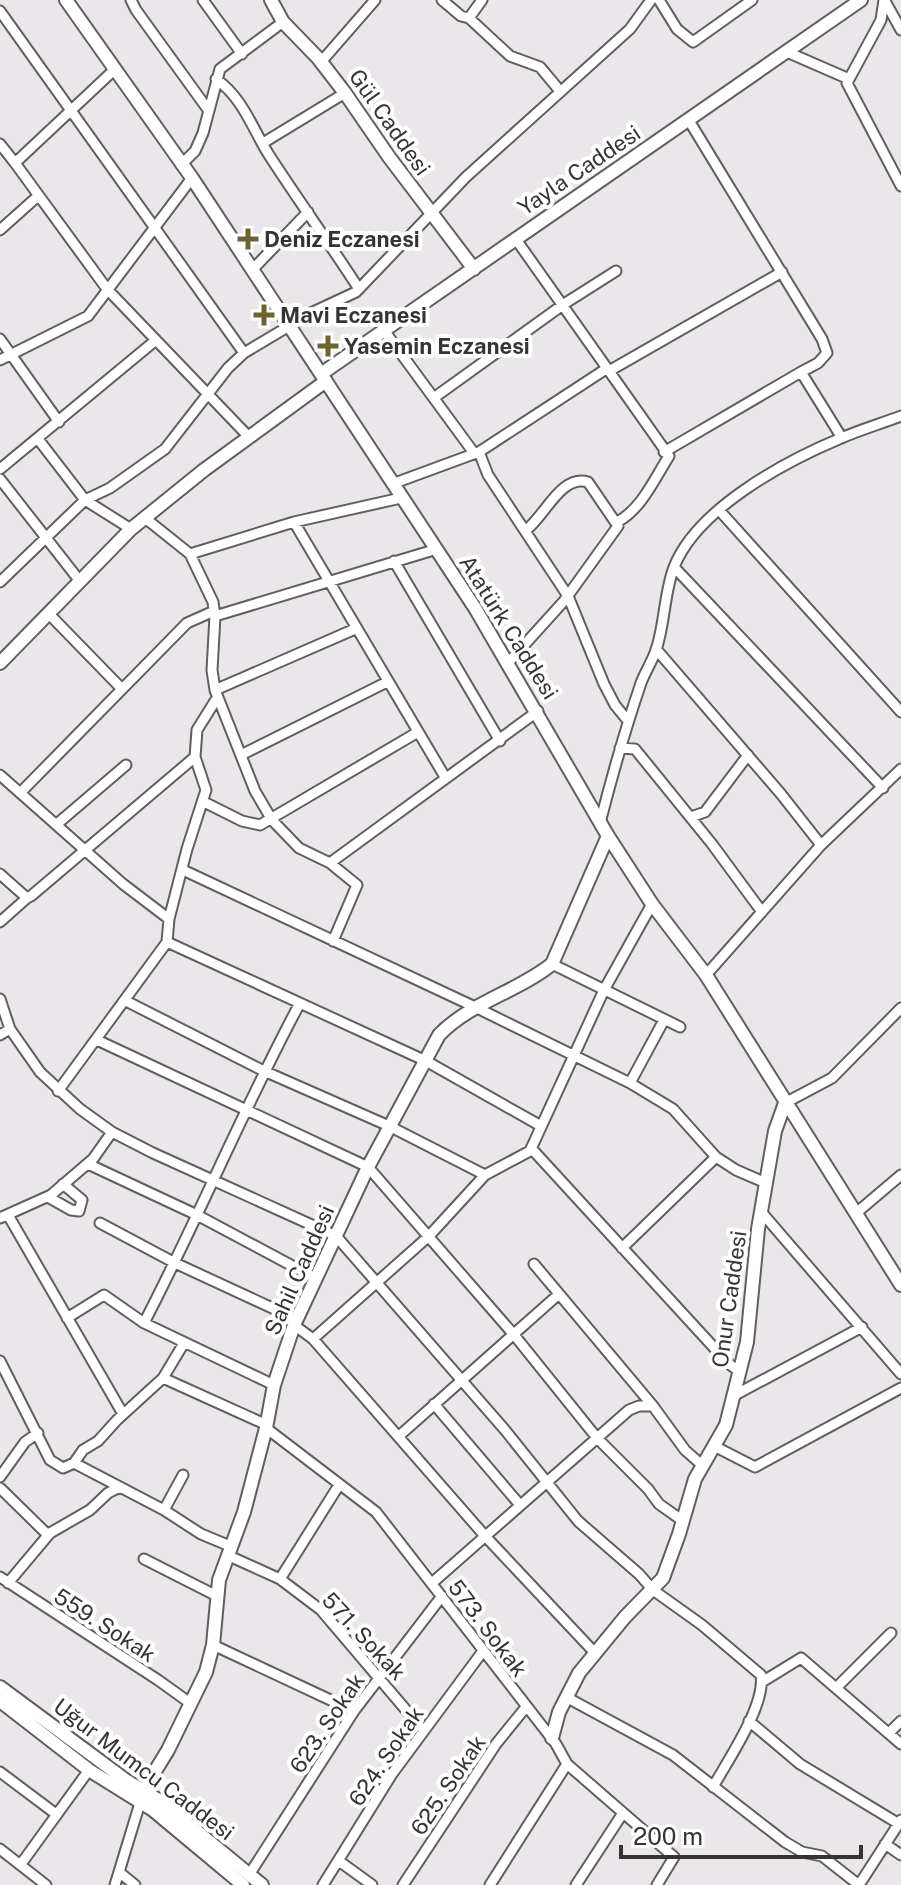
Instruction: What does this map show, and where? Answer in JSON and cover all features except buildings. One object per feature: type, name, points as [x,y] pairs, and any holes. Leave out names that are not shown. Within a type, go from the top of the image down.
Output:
[{"type":"street","name":"Atatürk Caddesi","points":[[66,0],[192,178],[437,549],[538,711],[608,836],[652,904],[706,975],[901,1285]]},
{"type":"street","points":[[131,0],[209,111]]},
{"type":"street","points":[[203,0],[242,54]]},
{"type":"street","name":"Gül Caddesi","points":[[271,0],[283,22],[345,93],[474,269]]},
{"type":"street","points":[[321,62],[375,0]]},
{"type":"street","points":[[442,0],[461,16],[469,18],[510,56],[540,67],[560,91]]},
{"type":"street","points":[[469,18],[482,0]]},
{"type":"street","points":[[0,582],[85,500],[110,488],[165,449],[244,353],[289,325],[359,289],[430,212],[630,29],[651,0]]},
{"type":"street","points":[[659,0],[677,29],[693,42],[752,0]]},
{"type":"street","name":"Yayla Caddesi","points":[[0,663],[131,529],[383,329],[861,0]]},
{"type":"street","points":[[884,0],[901,30]]},
{"type":"street","points":[[884,0],[881,20],[849,79],[849,89],[861,106],[901,186]]},
{"type":"street","points":[[0,11],[244,353]]},
{"type":"street","points":[[181,165],[195,151],[220,69],[283,22]]},
{"type":"street","points":[[787,52],[849,79]]},
{"type":"street","points":[[15,163],[114,70]]},
{"type":"street","points":[[216,79],[229,88],[252,121],[263,143],[359,289]]},
{"type":"street","points":[[263,143],[345,93]]},
{"type":"street","points":[[664,452],[818,363],[827,353],[822,339],[688,119]]},
{"type":"street","points":[[0,144],[107,289],[249,437]]},
{"type":"street","points":[[4,357],[88,316],[192,178]]},
{"type":"street","points":[[0,230],[38,196]]},
{"type":"street","points":[[252,270],[308,212]]},
{"type":"street","points":[[515,238],[669,456],[647,491],[617,522]]},
{"type":"street","points":[[435,397],[564,304],[616,271]]},
{"type":"street","points":[[392,484],[476,452],[608,370],[782,272]]},
{"type":"street","points":[[383,329],[476,452],[568,596],[604,684],[628,721]]},
{"type":"street","points":[[0,339],[4,357],[59,422]]},
{"type":"street","points":[[0,469],[156,340]]},
{"type":"street","points":[[801,372],[842,438]]},
{"type":"street","points":[[600,823],[628,721],[656,649],[674,567],[696,534],[719,510],[797,458],[901,416]]},
{"type":"street","points":[[38,439],[85,500],[131,529]]},
{"type":"street","points":[[0,479],[5,494],[79,580]]},
{"type":"street","points":[[508,663],[568,596],[617,529],[617,522],[588,482],[578,480],[568,483],[526,530]]},
{"type":"street","points":[[190,554],[294,522],[401,498]]},
{"type":"street","points":[[719,510],[901,712]]},
{"type":"street","points":[[145,518],[190,554],[213,602],[212,670],[216,694],[255,791],[272,820],[299,848],[330,863],[357,885],[333,941]]},
{"type":"street","points":[[294,522],[445,777]]},
{"type":"street","points":[[22,791],[187,623],[437,549]]},
{"type":"street","points":[[394,561],[500,741]]},
{"type":"street","points":[[674,567],[883,788]]},
{"type":"street","points":[[48,613],[122,689]]},
{"type":"street","points":[[58,1091],[167,942],[169,919],[206,790],[195,757],[197,730],[216,694],[355,629]]},
{"type":"street","points":[[656,649],[821,845]]},
{"type":"street","points":[[241,755],[387,682]]},
{"type":"street","points":[[330,863],[538,711]]},
{"type":"street","points":[[204,802],[260,825],[418,732]]},
{"type":"street","points":[[620,748],[635,749],[762,912]]},
{"type":"street","points":[[691,817],[705,812],[748,755]]},
{"type":"street","points":[[0,922],[195,757]]},
{"type":"street","points":[[57,824],[126,765]]},
{"type":"street","points":[[706,975],[821,845],[901,769]]},
{"type":"street","points":[[0,775],[169,919]]},
{"type":"street","points":[[608,836],[552,964],[680,1027]]},
{"type":"street","points":[[183,870],[630,1083],[673,1109],[716,1157],[766,1183]]},
{"type":"street","points":[[0,874],[27,898]]},
{"type":"street","points":[[313,1339],[429,1236],[485,1175],[530,1151],[604,990],[652,904]]},
{"type":"street","points":[[167,942],[426,1061],[541,1126]]},
{"type":"street","name":"Sahil Caddesi","points":[[141,1797],[206,1672],[213,1645],[219,1580],[244,1512],[274,1385],[295,1322],[368,1167],[439,1035],[453,1021],[475,1007],[538,975],[552,964]]},
{"type":"street","points":[[0,999],[10,1029],[40,1072],[58,1091],[112,1132],[336,1236],[548,1481],[578,1521],[653,1590],[702,1625],[761,1675],[762,1682],[749,1721],[713,1787]]},
{"type":"street","points":[[126,1001],[264,1071],[389,1126],[485,1175]]},
{"type":"street","points":[[144,1323],[215,1181],[264,1071],[300,1003]]},
{"type":"street","points":[[785,1103],[832,1078],[901,1008]]},
{"type":"street","points":[[630,1083],[664,1020]]},
{"type":"street","points":[[0,1035],[10,1029]]},
{"type":"street","points":[[97,1040],[368,1167],[515,1336],[597,1438],[659,1504],[683,1521]]},
{"type":"street","name":"Onur Caddesi","points":[[552,1738],[559,1712],[579,1673],[625,1617],[663,1578],[692,1487],[726,1425],[747,1342],[766,1183],[775,1131],[785,1103]]},
{"type":"street","points":[[112,1132],[103,1149],[48,1197],[4,1217],[123,1414]]},
{"type":"street","points":[[531,1148],[729,1364],[739,1371]]},
{"type":"street","points":[[622,1248],[716,1157]]},
{"type":"street","points":[[88,1164],[197,1215],[315,1278]]},
{"type":"street","points":[[855,1214],[901,1175]]},
{"type":"street","points":[[48,1197],[79,1211],[82,1200],[63,1184]]},
{"type":"street","points":[[763,1214],[901,1374]]},
{"type":"street","points":[[100,1223],[295,1322],[485,1536],[595,1653]]},
{"type":"street","points":[[890,1270],[901,1260]]},
{"type":"street","points":[[534,1264],[653,1406],[685,1450],[703,1466]]},
{"type":"street","points":[[399,1436],[559,1294]]},
{"type":"street","points":[[67,1318],[104,1295],[144,1323],[274,1385]]},
{"type":"street","points":[[735,1395],[862,1327]]},
{"type":"street","points":[[74,1463],[83,1450],[98,1441],[163,1378],[184,1343]]},
{"type":"street","points":[[0,1361],[38,1433],[25,1442],[0,1477]]},
{"type":"street","name":"573. Sokak","points":[[163,1378],[266,1427],[376,1512],[552,1738],[567,1764],[674,1857],[657,1885]]},
{"type":"street","points":[[716,1447],[755,1467],[901,1388]]},
{"type":"street","points":[[434,1404],[520,1505]]},
{"type":"street","points":[[432,1583],[629,1410],[653,1406]]},
{"type":"street","name":"571. Sokak","points":[[38,1433],[54,1464],[63,1468],[74,1463],[164,1510],[228,1551],[280,1579],[321,1610],[423,1730]]},
{"type":"street","points":[[164,1510],[183,1475]]},
{"type":"street","points":[[280,1579],[339,1485]]},
{"type":"street","points":[[2,1580],[48,1535],[90,1510],[108,1493],[120,1487]]},
{"type":"street","points":[[0,1488],[48,1535]]},
{"type":"street","points":[[144,1559],[217,1596]]},
{"type":"street","name":"559. Sokak","points":[[2,1580],[190,1703]]},
{"type":"street","name":"623. Sokak","points":[[246,1880],[354,1711],[442,1596]]},
{"type":"street","points":[[836,1688],[891,1633]]},
{"type":"street","points":[[213,1645],[354,1711]]},
{"type":"street","name":"624. Sokak","points":[[323,1885],[392,1774],[483,1651]]},
{"type":"street","points":[[762,1682],[801,1658],[901,1744]]},
{"type":"street","name":"Uğur Mumcu Caddesi","points":[[0,1687],[141,1797],[153,1810],[246,1880],[262,1885]]},
{"type":"street","points":[[566,1697],[657,1744],[785,1842],[802,1852],[822,1856],[859,1885],[900,1822],[800,1764],[749,1721]]},
{"type":"street","name":"Uğur Mumcu Caddesi","points":[[0,1701],[89,1770],[141,1797]]},
{"type":"street","name":"625. Sokak","points":[[403,1885],[496,1744],[526,1707]]},
{"type":"street","points":[[889,1733],[901,1721]]},
{"type":"street","points":[[490,1885],[567,1764]]},
{"type":"street","points":[[21,1864],[89,1770]]},
{"type":"street","points":[[0,1772],[56,1814]]},
{"type":"street","points":[[115,1885],[141,1797]]},
{"type":"street","points":[[576,1885],[623,1813]]},
{"type":"street","points":[[885,1844],[901,1855]]},
{"type":"street","points":[[0,1849],[46,1885]]},
{"type":"street","points":[[339,1861],[372,1885]]},
{"type":"street","points":[[119,1872],[135,1885]]},
{"type":"place","name":"Deniz Eczanesi","points":[[248,239]]},
{"type":"place","name":"Mavi Eczanesi","points":[[264,315]]},
{"type":"place","name":"Yasemin Eczanesi","points":[[328,346]]}]
